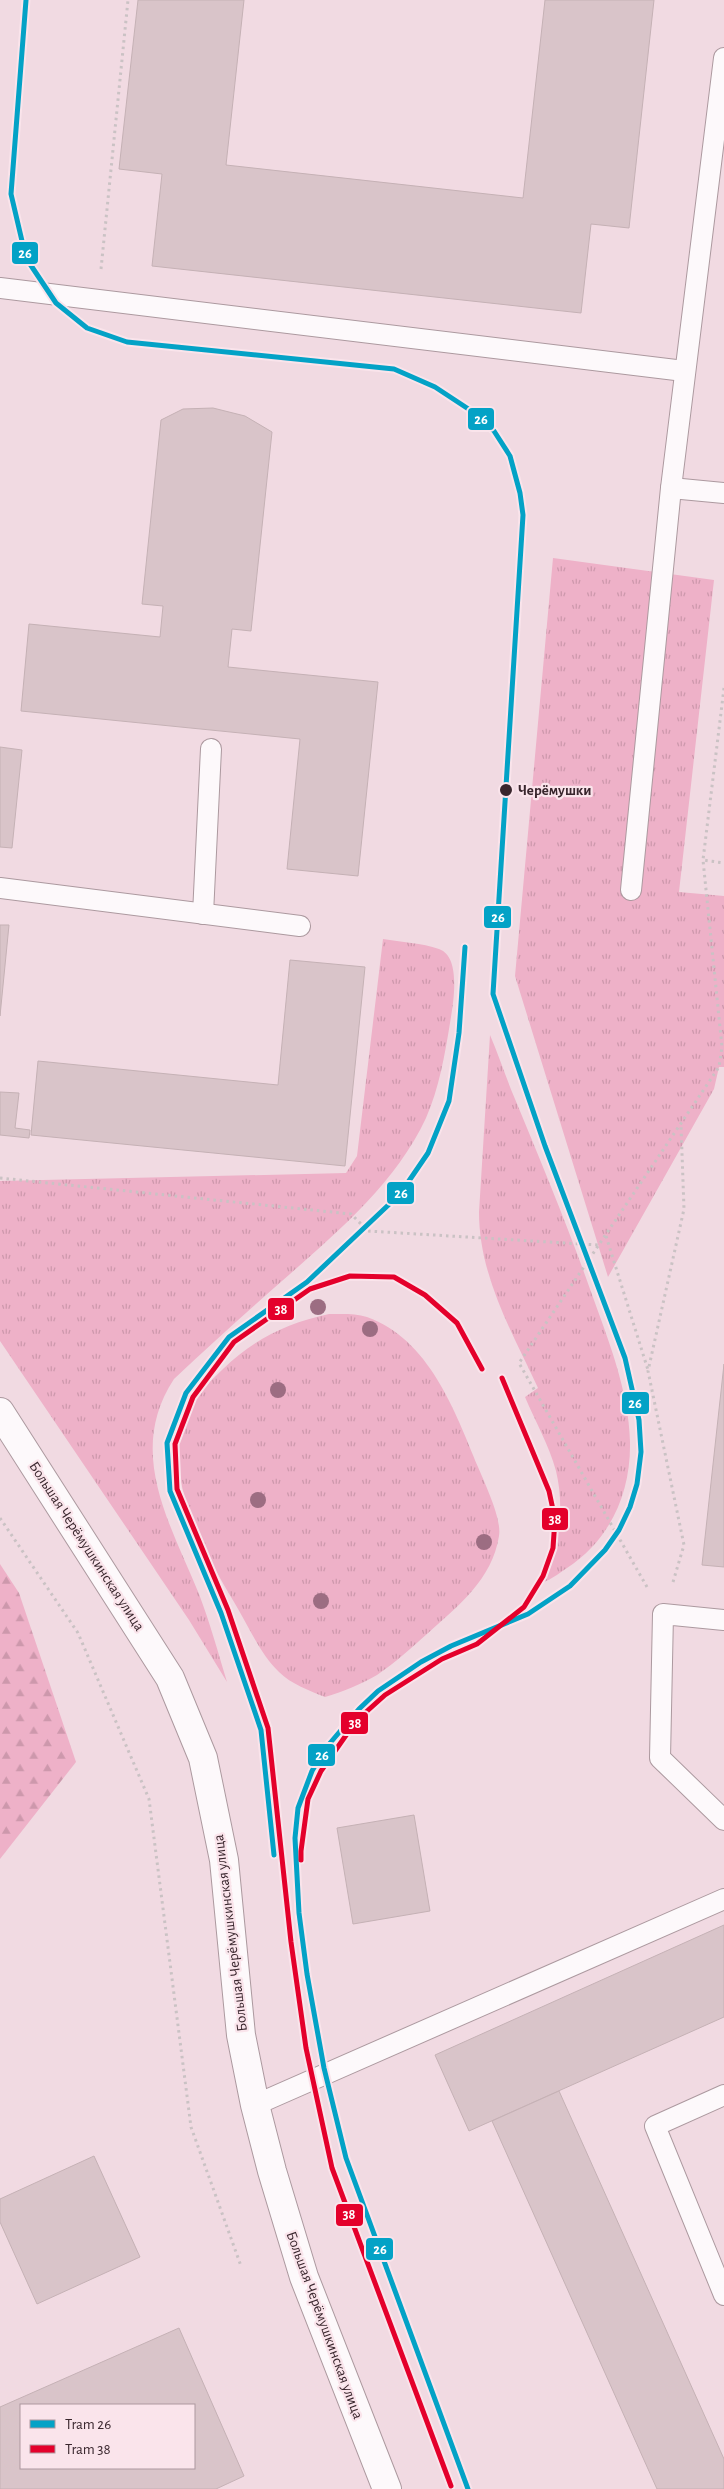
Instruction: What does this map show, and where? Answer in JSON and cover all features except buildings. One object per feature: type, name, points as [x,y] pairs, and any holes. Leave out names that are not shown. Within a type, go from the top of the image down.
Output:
[{"type":"street","name":"Большая Черёмушкинская улица","points":[[0,1412],[170,1678],[202,1758],[224,1860],[241,2035],[255,2105],[272,2171],[304,2277],[387,2489]]},
{"type":"lane","points":[[631,890],[684,371],[724,58]]},
{"type":"lane","points":[[0,288],[684,371]]},
{"type":"lane","points":[[671,488],[724,493]]},
{"type":"lane","points":[[203,914],[211,749]]},
{"type":"lane","points":[[0,888],[300,926]]},
{"type":"lane","points":[[724,1620],[663,1614],[660,1758],[724,1820]]},
{"type":"lane","points":[[255,2105],[724,1899]]},
{"type":"lane","points":[[724,2095],[655,2126],[724,2295]]},
{"type":"path","points":[[98,299],[128,0]]},
{"type":"path","points":[[663,1614],[518,1363],[719,1066],[723,1047],[703,860],[724,688]]},
{"type":"path","points":[[703,860],[724,863]]},
{"type":"path","points":[[648,1371],[684,1209],[681,1124]]},
{"type":"path","points":[[0,1178],[351,1214],[368,1231],[599,1245]]},
{"type":"path","points":[[606,1235],[648,1371],[684,1545],[663,1614]]},
{"type":"path","points":[[0,1518],[78,1633],[149,1799],[191,2127],[241,2266]]},
{"type":"green space","points":[[553,558],[714,580],[679,892],[724,896],[724,1067],[719,1067],[714,1089],[608,1277],[515,976]]},
{"type":"green space","points":[[383,939],[439,949],[451,961],[454,994],[446,1047],[438,1083],[426,1118],[414,1141],[399,1163],[383,1184],[348,1222],[174,1379],[160,1406],[154,1433],[153,1460],[158,1487],[176,1541],[203,1605],[227,1682],[189,1620],[0,1341],[0,1181],[346,1173],[357,1156]]},
{"type":"green space","points":[[490,1035],[563,1217],[603,1326],[616,1364],[629,1422],[630,1442],[627,1479],[615,1514],[595,1544],[582,1557],[553,1578],[537,1584],[545,1572],[555,1544],[560,1515],[559,1485],[546,1442],[525,1397],[538,1388],[499,1303],[491,1281],[480,1236],[479,1212]]},
{"type":"green space","points":[[329,1314],[353,1314],[367,1317],[389,1327],[423,1359],[437,1379],[460,1423],[492,1502],[498,1520],[499,1536],[495,1552],[481,1579],[462,1602],[439,1624],[377,1675],[352,1688],[325,1697],[289,1680],[272,1665],[260,1648],[222,1582],[198,1534],[181,1482],[178,1456],[180,1431],[191,1402],[223,1369],[247,1349],[285,1327]]},
{"type":"green space","points":[[0,1564],[19,1593],[76,1762],[0,1859]]},
{"type":"tram line","name":"26","points":[[26,0],[11,194],[26,258],[56,303],[87,328],[127,342],[394,369],[435,387],[473,412],[494,431],[510,456],[520,493],[523,515],[493,994],[545,1146],[625,1358],[639,1420],[641,1452],[637,1484],[630,1507],[619,1530],[605,1550],[570,1586],[528,1614],[451,1646],[421,1662],[378,1691],[359,1709],[325,1749],[312,1771],[298,1808],[295,1838],[299,1913],[307,1974],[324,2068],[346,2158],[468,2489]]},
{"type":"tram line","name":"26","points":[[274,1855],[261,1730],[221,1613],[170,1491],[167,1443],[186,1393],[229,1337],[307,1282],[400,1194],[428,1153],[449,1101],[459,1033],[465,947]]},
{"type":"tram line","name":"38","points":[[451,2486],[332,2168],[306,2048],[291,1942],[268,1728],[228,1610],[177,1489],[175,1444],[193,1397],[234,1342],[310,1289],[350,1276],[394,1277],[425,1295],[457,1323],[482,1369]]},
{"type":"tram line","name":"38","points":[[301,1860],[308,1799],[321,1771],[356,1721],[385,1695],[442,1659],[477,1644],[524,1607],[543,1576],[553,1548],[555,1519],[549,1491],[502,1378]]},
{"type":"place","name":"Черёмушки","points":[[506,790]]}]
